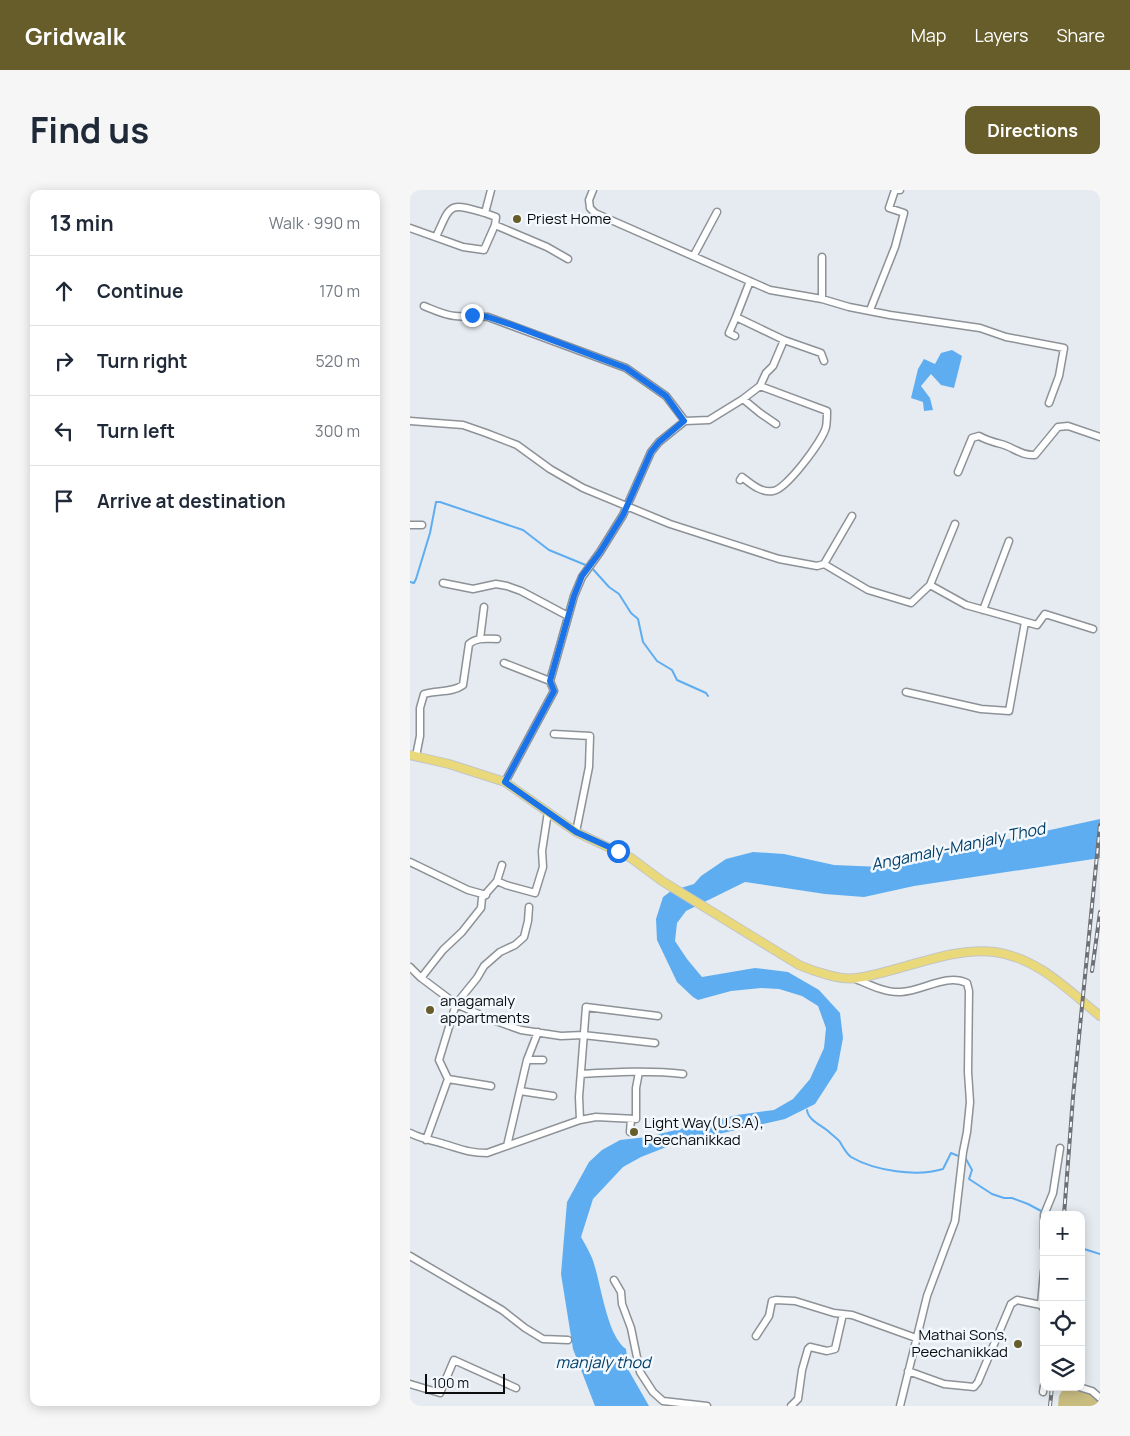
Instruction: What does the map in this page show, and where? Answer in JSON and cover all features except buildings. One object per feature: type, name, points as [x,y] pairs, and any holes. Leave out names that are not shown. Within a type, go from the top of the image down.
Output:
[{"type":"main road","points":[[413,756],[449,764],[505,782],[576,832],[618,851],[704,907],[810,970],[856,979],[961,953],[996,952],[1040,968],[1068,987],[1100,1016]]},
{"type":"street","points":[[485,213],[491,190]]},
{"type":"street","points":[[593,190],[589,200],[590,208],[595,212],[770,290],[822,299],[849,307],[890,315],[980,328],[1006,337],[1064,348],[1059,376],[1049,403]]},
{"type":"street","points":[[870,310],[895,247],[904,213],[889,208],[895,190],[900,190]]},
{"type":"street","points":[[410,228],[462,247],[484,250],[496,217],[462,206],[454,207],[448,211],[436,237]]},
{"type":"street","points":[[694,255],[717,212]]},
{"type":"street","points":[[495,224],[548,247],[568,259]]},
{"type":"street","points":[[822,257],[822,299]]},
{"type":"street","points":[[735,336],[729,333],[750,281]]},
{"type":"street","points":[[424,306],[440,313],[488,317],[626,368],[666,396],[684,421]]},
{"type":"street","points":[[736,317],[784,340],[821,353],[824,361]]},
{"type":"street","points":[[505,782],[554,691],[550,681],[568,616],[582,576],[600,552],[623,515],[651,452],[659,442],[684,421],[709,420],[744,399],[760,386],[766,373],[773,366],[784,340]]},
{"type":"street","points":[[740,480],[742,477],[759,489],[772,492],[782,489],[818,444],[826,427],[827,411],[760,386]]},
{"type":"street","points":[[744,399],[776,424]]},
{"type":"street","points":[[410,421],[463,425],[486,433],[517,445],[550,469],[583,488],[610,500],[627,505],[670,524],[764,555],[798,563],[817,566],[824,564],[852,516]]},
{"type":"street","points":[[958,472],[972,438],[979,436],[1002,444],[1026,456],[1035,455],[1058,427],[1068,426],[1100,437]]},
{"type":"street","points":[[410,525],[422,524]]},
{"type":"street","points":[[824,564],[868,590],[911,603],[930,585],[955,524]]},
{"type":"street","points":[[983,610],[1009,541]]},
{"type":"street","points":[[443,583],[473,589],[496,584],[507,586],[521,591],[568,616]]},
{"type":"street","points":[[930,585],[966,606],[1025,622],[1037,625],[1045,614],[1093,629]]},
{"type":"street","points":[[480,638],[484,607]]},
{"type":"street","points":[[906,692],[981,709],[1009,711],[1025,622]]},
{"type":"street","points":[[413,756],[420,736],[420,708],[424,694],[457,689],[463,685],[469,644],[480,638],[498,639]]},
{"type":"street","points":[[504,663],[550,681]]},
{"type":"street","points":[[554,734],[590,736],[589,768],[576,832]]},
{"type":"street","points":[[497,880],[506,885],[535,893],[543,867],[542,851],[548,812]]},
{"type":"street","points":[[410,862],[468,890],[486,895]]},
{"type":"street","points":[[421,978],[442,950],[457,937],[481,908],[482,898],[497,880],[502,865]]},
{"type":"street","points":[[426,1140],[448,1079],[439,1060],[456,1004],[484,966],[500,952],[515,945],[524,936],[529,907]]},
{"type":"street","points":[[410,967],[421,978],[456,1004],[520,1030],[561,1036],[583,1035],[655,1043]]},
{"type":"street","points":[[856,979],[880,989],[901,992],[936,983],[960,980],[967,983],[969,991],[968,1072],[970,1102],[962,1157],[956,1221],[927,1296],[900,1406]]},
{"type":"street","points":[[580,1120],[583,1035],[587,1006],[658,1016]]},
{"type":"street","points":[[507,1146],[527,1060],[538,1032]]},
{"type":"street","points":[[527,1060],[544,1060]]},
{"type":"street","points":[[581,1074],[623,1071],[683,1074]]},
{"type":"street","points":[[410,1133],[426,1140],[442,1143],[471,1153],[487,1153],[580,1120],[596,1117],[636,1119],[636,1088],[639,1072]]},
{"type":"street","points":[[448,1079],[491,1086]]},
{"type":"street","points":[[520,1091],[553,1096]]},
{"type":"street","points":[[630,1132],[631,1119]]},
{"type":"street","points":[[1045,1211],[1053,1193],[1060,1148]]},
{"type":"street","points":[[410,1256],[502,1310],[543,1339],[568,1340]]},
{"type":"street","points":[[614,1280],[621,1292],[622,1304],[631,1328],[640,1372],[647,1383],[663,1401],[707,1406]]},
{"type":"street","points":[[756,1336],[769,1316],[772,1301],[776,1300],[795,1301],[834,1313],[852,1315],[916,1338]]},
{"type":"street","points":[[908,1371],[944,1384],[974,1387],[978,1382],[1011,1304],[1017,1300],[1040,1306]]},
{"type":"street","points":[[790,1406],[798,1399],[802,1370],[808,1349],[810,1347],[827,1351],[835,1349],[843,1314]]},
{"type":"street","points":[[410,1384],[440,1393],[454,1360],[516,1388]]},
{"type":"street","points":[[1085,1389],[1100,1398]]},
{"type":"shaded area","points":[[1085,1390],[1100,1401],[1100,1406],[1058,1406],[1059,1396],[1062,1391]]},
{"type":"water","points":[[952,350],[962,356],[954,388],[941,385],[931,374],[921,386],[930,398],[933,410],[924,411],[923,402],[911,398],[918,369],[924,359],[935,364],[941,353]]},
{"type":"water","name":"manjaly thod","points":[[1100,819],[1100,858],[914,886],[864,897],[825,894],[745,882],[686,911],[677,923],[675,941],[702,977],[755,968],[788,972],[819,990],[840,1013],[843,1038],[837,1070],[815,1104],[785,1119],[674,1144],[641,1157],[623,1167],[593,1199],[581,1237],[592,1258],[609,1320],[619,1342],[626,1349],[629,1371],[649,1406],[595,1406],[573,1349],[561,1274],[567,1202],[589,1162],[602,1150],[620,1140],[647,1137],[737,1115],[774,1110],[793,1099],[810,1079],[824,1048],[826,1028],[818,1006],[802,996],[779,989],[761,988],[731,991],[698,1000],[677,982],[657,940],[656,919],[663,897],[671,891],[694,884],[701,876],[726,859],[753,852],[784,854],[834,865],[881,867],[916,859],[930,853],[968,848]]},
{"type":"waterway","points":[[410,582],[414,583],[416,579],[430,533],[436,502],[523,530],[549,550],[588,566]]},
{"type":"waterway","points":[[591,567],[609,587],[619,594],[631,613],[638,619],[643,642],[657,661],[672,670],[677,680],[706,693],[708,696]]},
{"type":"waterway","points":[[807,1110],[810,1117],[837,1139],[851,1157],[861,1162],[896,1171],[933,1171],[943,1169],[951,1153],[966,1159],[972,1170],[969,1179],[992,1194],[1004,1198],[1012,1198],[1041,1211]]},
{"type":"waterway","points":[[1085,1249],[1100,1254]]},
{"type":"railway","points":[[1064,1211],[1073,1097],[1100,825]]},
{"type":"railway","points":[[1092,971],[1100,912]]},
{"type":"railway","points":[[1050,1406],[1052,1391]]},
{"type":"place","name":"Priest Home","points":[[517,219]]},
{"type":"place","name":"anagamaly appartments","points":[[430,1010]]},
{"type":"place","name":"Light Way(U.S.A), Peechanikkad","points":[[634,1132]]},
{"type":"place","name":"Mathai Sons, Peechanikkad","points":[[1018,1344]]},
{"type":"route","points":[[472,315],[488,317],[512,325],[626,368],[666,396],[684,421],[659,442],[651,452],[623,515],[589,569],[582,576],[555,660],[550,681],[554,691],[505,782],[576,832],[592,841],[618,851]]},
{"type":"water label","name":"Angamaly-Manjaly Thod","points":[[958,846]]}]
